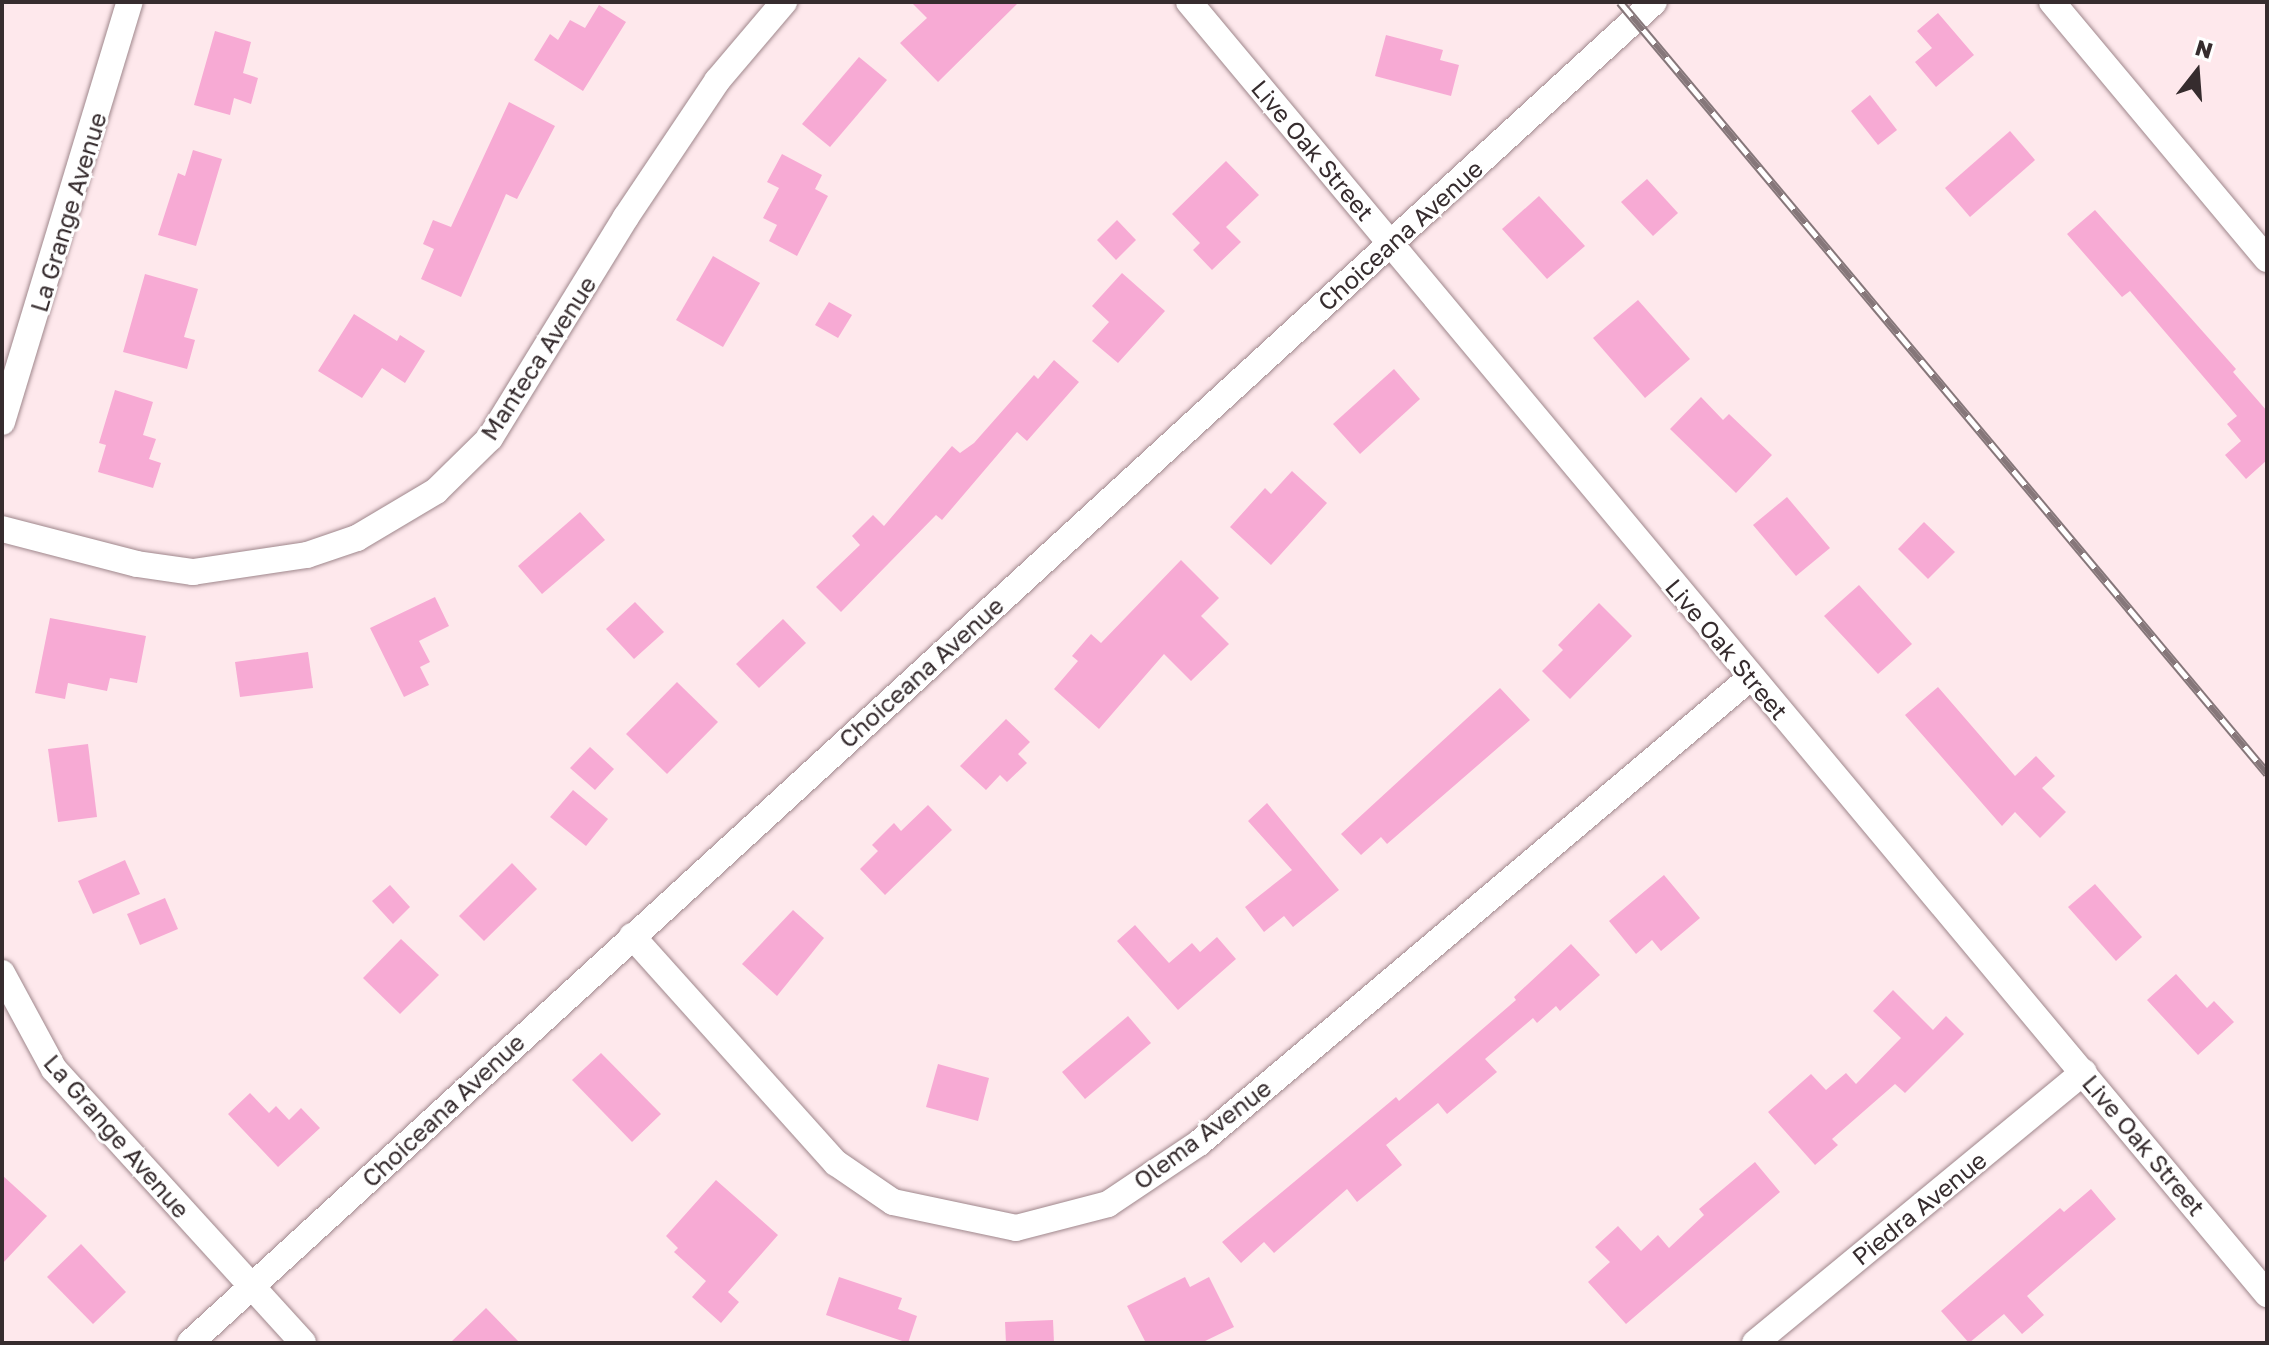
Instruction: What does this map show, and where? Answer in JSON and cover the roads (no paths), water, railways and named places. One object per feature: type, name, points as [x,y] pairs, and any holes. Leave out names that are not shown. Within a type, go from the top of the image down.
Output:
[{"type":"street","name":"La Grange Avenue","points":[[2,422],[130,2]]},
{"type":"street","name":"Manteca Avenue","points":[[2,529],[137,564],[193,572],[307,555],[357,538],[436,491],[490,438],[701,106],[784,2]]},
{"type":"street","name":"Live Oak Street","points":[[1189,2],[2267,1294]]},
{"type":"street","name":"Choiceana Avenue","points":[[190,1343],[1654,2]]},
{"type":"street","points":[[2052,2],[2267,259]]},
{"type":"street","name":"Olema Avenue","points":[[632,936],[836,1163],[893,1202],[1016,1228],[1108,1204],[1199,1143],[1750,678]]},
{"type":"street","name":"La Grange Avenue","points":[[2,973],[54,1069],[303,1343]]},
{"type":"street","name":"Piedra Avenue","points":[[1755,1343],[2084,1072]]},
{"type":"railway","points":[[1620,2],[2267,773]]}]
